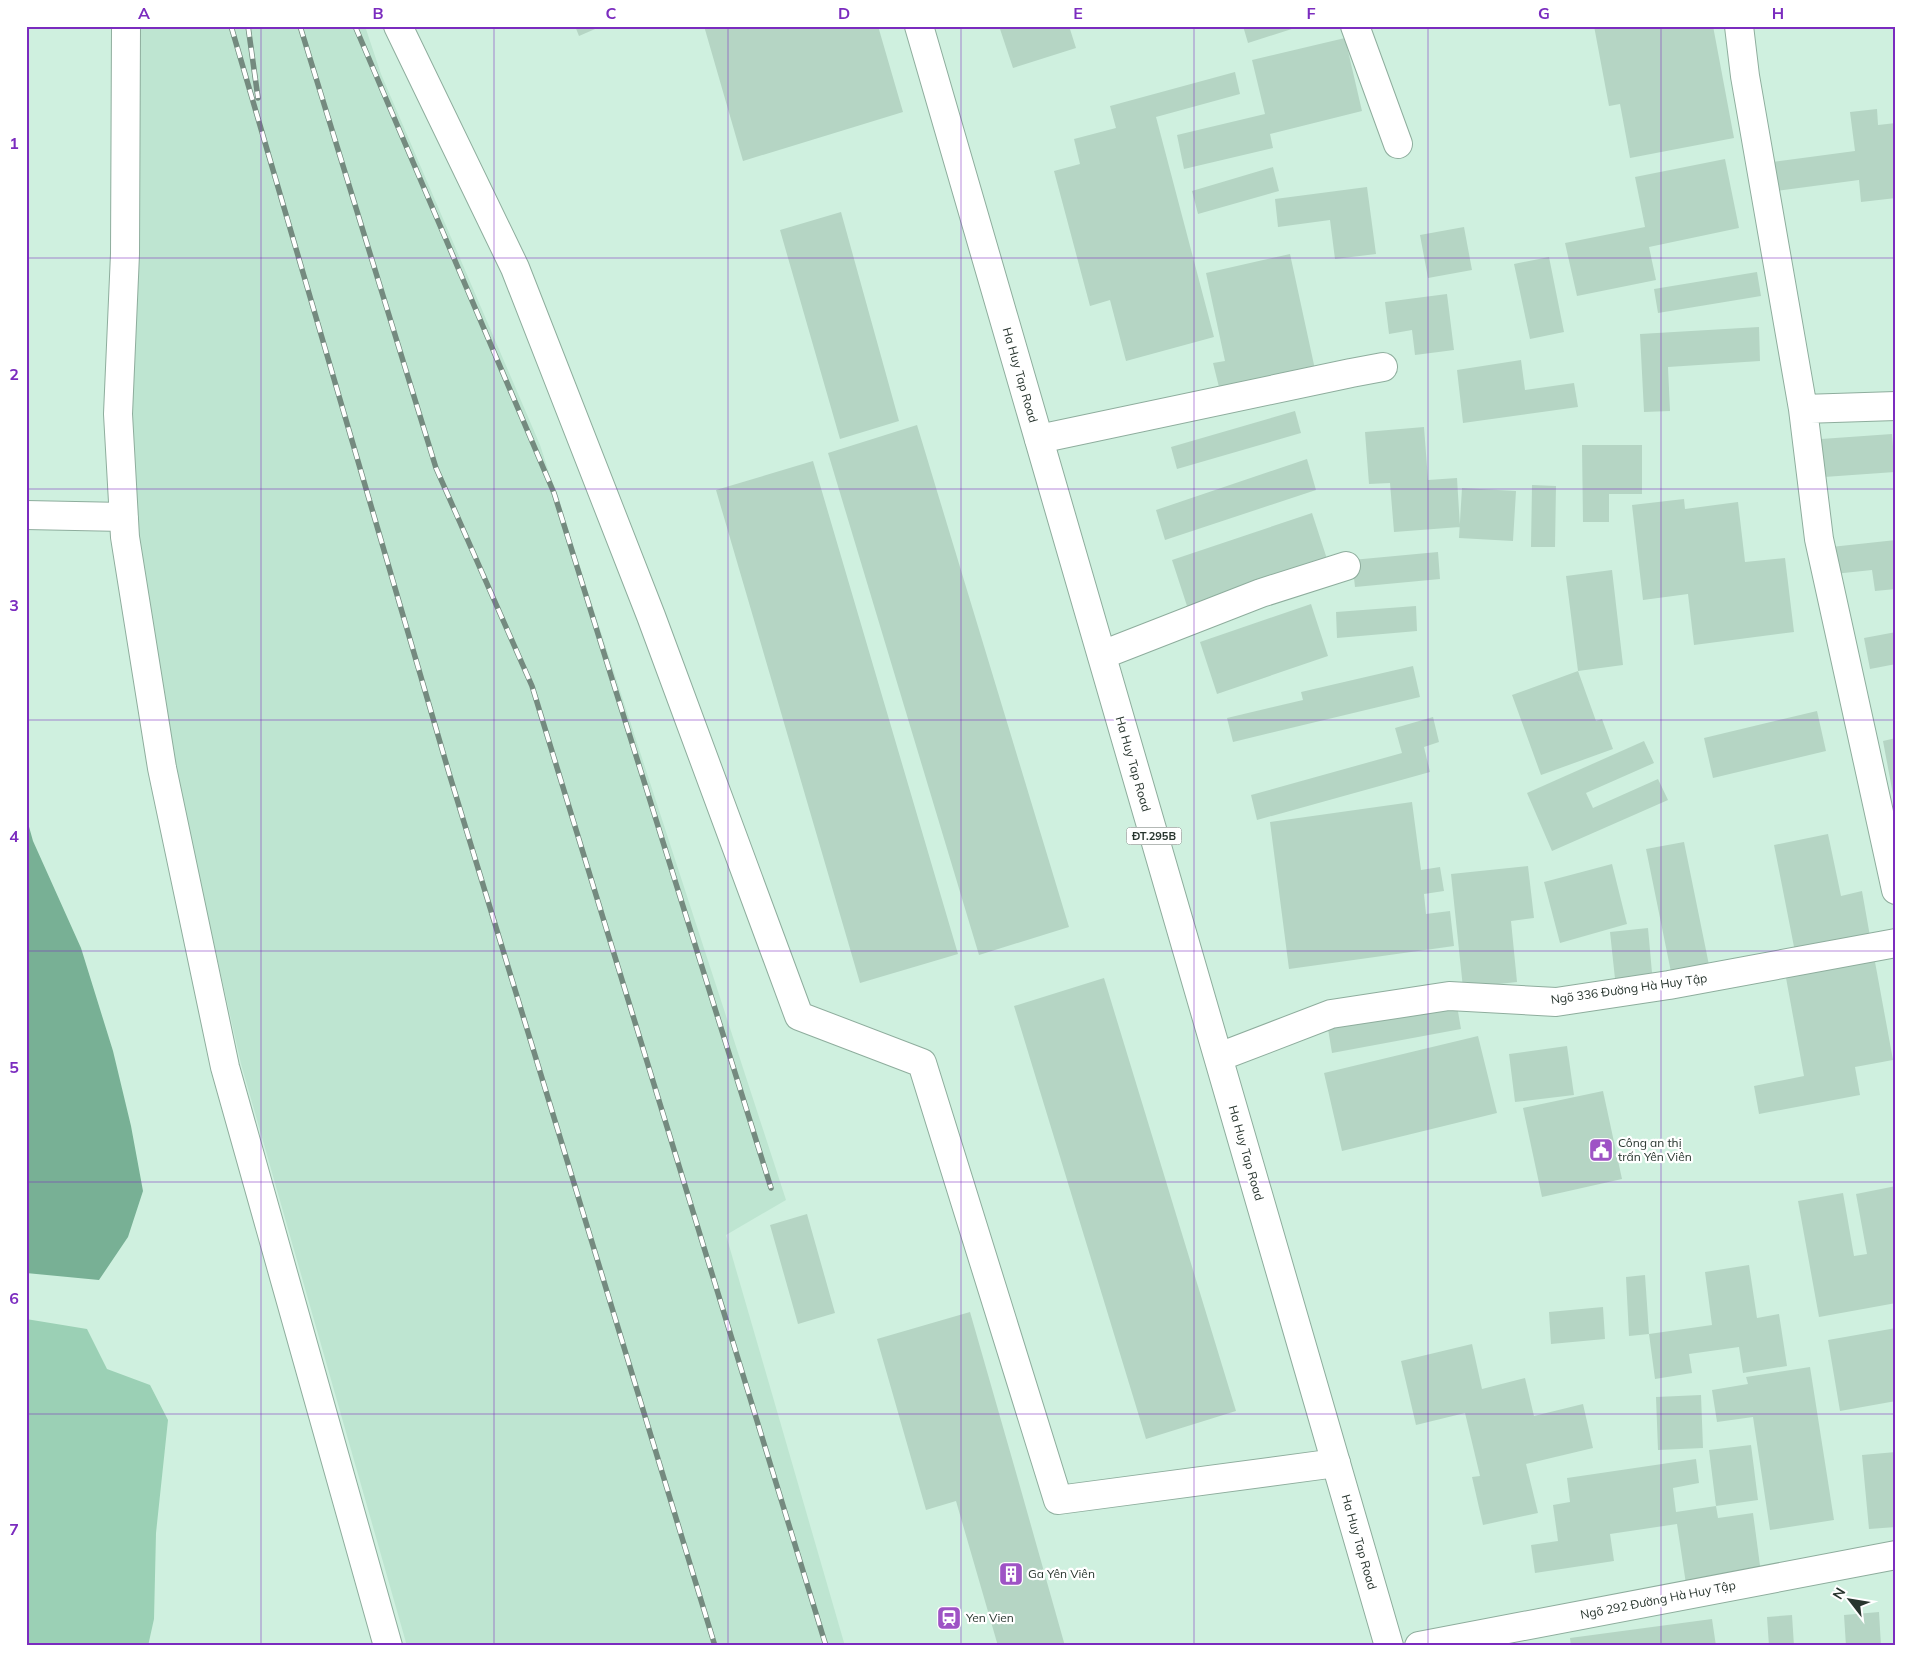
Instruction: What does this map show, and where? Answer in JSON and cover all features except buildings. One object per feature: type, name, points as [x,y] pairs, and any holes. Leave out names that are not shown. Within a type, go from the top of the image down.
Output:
[{"type":"street","points":[[126,26],[125,254],[118,414],[124,537],[162,768],[225,1067],[388,1646]]},
{"type":"street","points":[[398,26],[515,268],[651,616],[799,1016],[922,1063],[1058,1500],[1336,1463]]},
{"type":"street","name":"Ha Huy Tap Road","points":[[919,26],[1389,1646]]},
{"type":"street","points":[[1355,26],[1398,144]]},
{"type":"street","points":[[1739,26],[1745,76],[1803,409],[1819,539],[1896,890]]},
{"type":"street","points":[[1039,439],[1351,373],[1383,368]]},
{"type":"street","points":[[1803,409],[1896,406]]},
{"type":"street","points":[[26,515],[124,517]]},
{"type":"street","points":[[1102,655],[1261,593],[1346,566]]},
{"type":"street","name":"Ngõ 336 Đường Hà Huy Tập","points":[[1219,1058],[1331,1014],[1449,996],[1556,1002],[1669,985],[1896,943]]},
{"type":"street","name":"Ngõ 292 Đường Hà Huy Tập","points":[[1419,1646],[1896,1555]]},
{"type":"shaded area","points":[[132,26],[365,26],[381,74],[540,445],[786,1200],[726,1235],[845,1646],[407,1646],[241,1064],[166,730],[131,527]]},
{"type":"shaded area","points":[[26,816],[33,841],[81,948],[113,1051],[131,1126],[143,1191],[128,1237],[99,1280],[26,1273]]},
{"type":"shaded area","points":[[26,1319],[87,1329],[107,1369],[150,1385],[168,1420],[156,1533],[154,1619],[148,1646],[26,1646]]},
{"type":"railway","points":[[231,26],[449,773],[715,1646]]},
{"type":"railway","points":[[248,26],[258,98]]},
{"type":"railway","points":[[300,26],[436,468],[532,686],[826,1646]]},
{"type":"railway","points":[[355,26],[554,493],[771,1188]]},
{"type":"place","name":"Công an thị trấn Yên Viên","points":[[1601,1150]]},
{"type":"place","name":"Ga Yên Viên","points":[[1011,1574]]},
{"type":"place","name":"Yen Vien","points":[[949,1618]]}]
